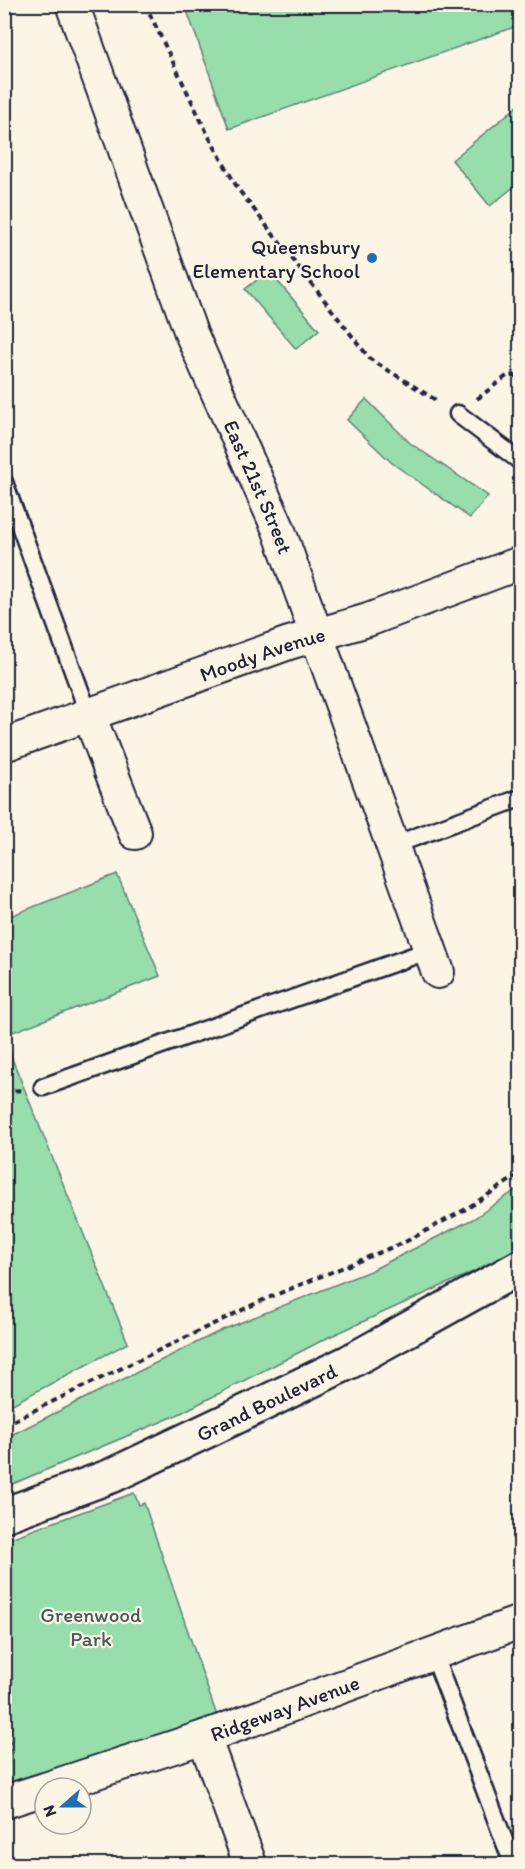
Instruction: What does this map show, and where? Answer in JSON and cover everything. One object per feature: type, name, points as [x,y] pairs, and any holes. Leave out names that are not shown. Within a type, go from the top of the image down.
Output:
[{"type":"street","name":"East 21st Street","points":[[72,4],[191,333],[265,494],[394,845],[434,961]]},
{"type":"street","name":"Moody Avenue","points":[[4,745],[289,643],[368,620],[520,563]]},
{"type":"street","points":[[89,715],[135,832]]},
{"type":"street","name":"Grand Boulevard","points":[[4,1515],[111,1476],[250,1410],[349,1362],[520,1268]]},
{"type":"street","name":"Ridgeway Avenue","points":[[83,1776],[204,1737],[520,1622]]},
{"type":"street","points":[[204,1737],[250,1864]]},
{"type":"street","name":"Ridgeway Avenue","points":[[5,1802],[33,1792]]},
{"type":"lane","points":[[458,414],[520,460]]},
{"type":"lane","points":[[4,482],[89,715]]},
{"type":"lane","points":[[394,845],[520,798]]},
{"type":"lane","points":[[43,1087],[434,961]]},
{"type":"lane","points":[[433,1653],[513,1864]]},
{"type":"path","points":[[145,4],[208,135],[246,198],[370,359],[458,414],[508,375],[520,377]]},
{"type":"path","points":[[4,1425],[263,1300],[405,1242],[466,1209],[520,1174]]},
{"type":"path","points":[[4,1728],[9,1743],[5,1802]]},
{"type":"green space","points":[[185,5],[520,5],[520,25],[229,129]]},
{"type":"green space","points":[[520,104],[520,182],[490,206],[452,160]]},
{"type":"green space","points":[[269,271],[319,330],[296,349],[245,289]]},
{"type":"green space","points":[[366,399],[410,443],[488,496],[470,518],[392,463],[347,420]]},
{"type":"green space","points":[[117,874],[160,976],[5,1035],[5,918]]},
{"type":"green space","points":[[4,1039],[128,1343],[5,1408],[4,1408]]},
{"type":"green space","points":[[520,1187],[520,1250],[517,1252],[329,1337],[175,1416],[5,1487],[5,1438],[222,1330],[370,1271],[473,1219]]},
{"type":"green space","name":"Greenwood Park","points":[[134,1493],[139,1505],[144,1503],[217,1716],[52,1776],[33,1776],[33,1783],[5,1793],[5,1540]]},
{"type":"place","name":"Queensbury Elementary School","points":[[372,258]]}]
